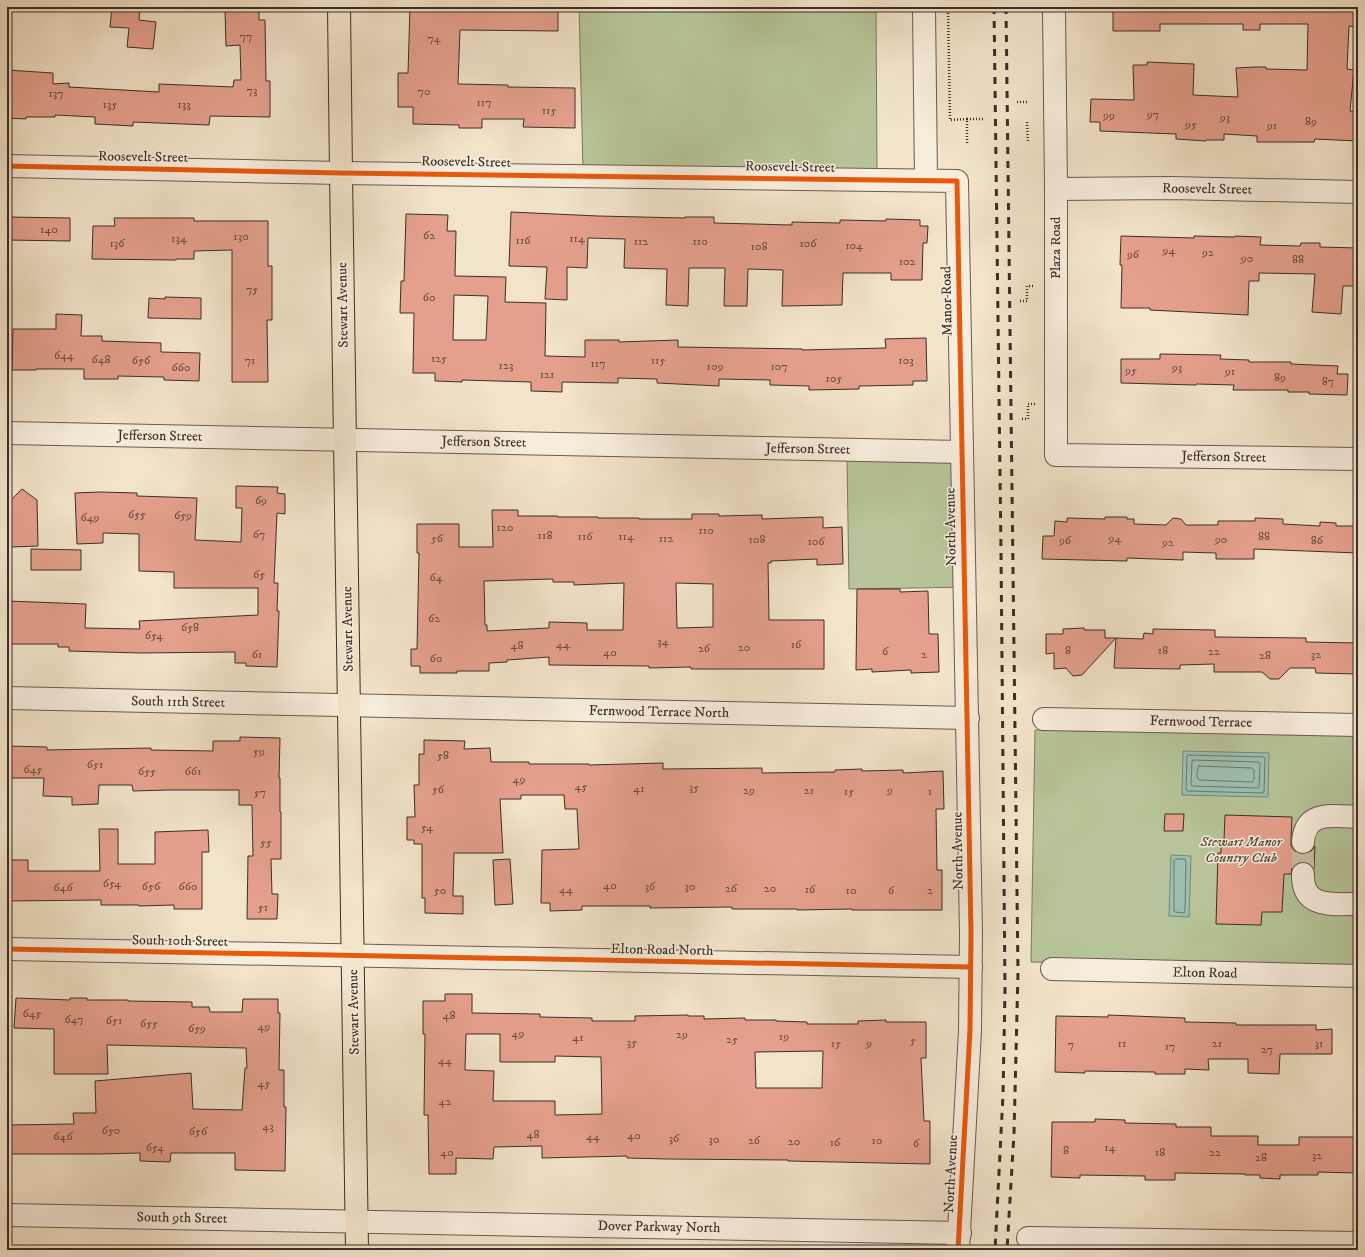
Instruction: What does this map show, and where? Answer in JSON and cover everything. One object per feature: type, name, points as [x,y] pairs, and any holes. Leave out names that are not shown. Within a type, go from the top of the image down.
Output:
[{"type":"main road","name":"Stewart Avenue","points":[[339,7],[358,1250]]},
{"type":"street","points":[[924,7],[926,180]]},
{"type":"street","name":"Plaza Road","points":[[1054,7],[1056,455],[1089,455]]},
{"type":"street","name":"Roosevelt Street","points":[[7,166],[926,180]]},
{"type":"street","name":"Manor Road","points":[[926,180],[957,181],[962,452]]},
{"type":"street","name":"Roosevelt Street","points":[[1056,189],[1171,188],[1358,192]]},
{"type":"street","name":"Jefferson Street","points":[[7,432],[962,452]]},
{"type":"street","name":"North Avenue","points":[[959,1241],[970,1030],[968,718],[962,452]]},
{"type":"street","name":"Jefferson Street","points":[[1089,455],[1358,459]]},
{"type":"street","name":"South 11th Street","points":[[7,698],[349,705]]},
{"type":"street","name":"Fernwood Terrace North","points":[[349,705],[968,718]]},
{"type":"street","name":"Fernwood Terrace","points":[[1044,719],[1358,725]]},
{"type":"street","points":[[1303,842],[1304,834],[1308,825],[1318,818],[1328,816],[1358,817]]},
{"type":"street","points":[[1303,874],[1302,883],[1307,893],[1316,901],[1325,903],[1358,904]]},
{"type":"street","name":"South 10th Street","points":[[7,949],[354,956]]},
{"type":"street","name":"Elton Road North","points":[[354,956],[970,967]]},
{"type":"street","name":"Elton Road","points":[[1052,969],[1358,976]]},
{"type":"street","name":"South 9th Street","points":[[7,1215],[357,1221]]},
{"type":"street","name":"Dover Parkway North","points":[[357,1221],[959,1241]]},
{"type":"street","points":[[1028,1238],[1358,1243]]},
{"type":"path","points":[[948,7],[950,120],[985,119]]},
{"type":"path","points":[[1017,102],[1029,102]]},
{"type":"path","points":[[967,119],[967,146]]},
{"type":"path","points":[[1028,122],[1028,143]]},
{"type":"path","points":[[1020,301],[1027,301],[1027,286]]},
{"type":"path","points":[[1022,419],[1028,419],[1028,404]]},
{"type":"green space","points":[[579,7],[876,7],[877,171],[583,169]]},
{"type":"green space","points":[[847,456],[973,457],[974,587],[849,589]]},
{"type":"green space","name":"Stewart Manor Country Club","points":[[1035,730],[1358,735],[1358,969],[1031,962]]},
{"type":"water","points":[[1183,751],[1269,753],[1268,797],[1182,795]]},
{"type":"water","points":[[1171,855],[1191,856],[1189,917],[1169,916]]},
{"type":"building","points":[[112,7],[140,7],[139,20],[156,22],[153,49],[127,47],[129,28],[110,27]]},
{"type":"building","points":[[410,7],[558,7],[558,31],[460,30],[458,84],[508,85],[508,87],[575,88],[575,128],[523,127],[524,119],[482,119],[482,128],[459,128],[459,125],[413,124],[413,107],[398,107],[398,73],[408,73]]},
{"type":"building","points":[[1131,7],[1358,7],[1358,27],[1349,26],[1347,69],[1354,70],[1350,111],[1358,112],[1358,141],[1315,139],[1314,142],[1257,142],[1257,136],[1224,134],[1224,140],[1206,141],[1176,139],[1176,134],[1100,131],[1100,122],[1090,122],[1091,99],[1134,100],[1133,65],[1147,65],[1147,62],[1194,64],[1193,95],[1238,97],[1236,68],[1266,67],[1266,69],[1307,70],[1308,24],[1260,24],[1260,30],[1243,30],[1243,24],[1160,24],[1160,31],[1113,31],[1113,11],[1131,11]]},
{"type":"building","points":[[225,11],[259,11],[259,20],[265,20],[266,81],[270,81],[270,117],[210,116],[209,125],[133,122],[133,126],[95,124],[95,117],[55,115],[55,117],[26,117],[26,119],[7,118],[7,70],[53,73],[53,84],[69,83],[69,87],[159,92],[159,84],[233,87],[234,80],[241,80],[240,45],[226,46]]},
{"type":"building","points":[[511,212],[598,216],[685,218],[714,217],[714,223],[792,225],[792,222],[840,223],[840,220],[920,220],[920,226],[928,226],[927,243],[923,243],[922,280],[891,280],[891,273],[843,273],[842,305],[782,306],[783,270],[748,269],[747,306],[724,306],[725,268],[689,268],[688,306],[666,305],[667,269],[624,268],[625,239],[588,238],[587,268],[567,267],[567,300],[545,299],[547,267],[509,266]]},
{"type":"building","points":[[406,214],[448,215],[447,231],[456,231],[455,276],[506,277],[505,302],[546,303],[545,356],[585,357],[585,340],[619,340],[619,342],[678,340],[678,347],[802,350],[886,348],[885,339],[926,338],[927,381],[913,381],[913,385],[859,386],[859,389],[809,390],[809,386],[770,385],[770,380],[719,379],[719,386],[657,383],[657,379],[618,378],[618,383],[562,382],[562,392],[531,391],[531,382],[462,380],[462,382],[435,381],[435,373],[413,373],[414,313],[400,313],[401,281],[404,281]],"holes":[[[454,295],[488,296],[486,340],[453,340]]]},
{"type":"building","points":[[7,217],[70,218],[70,241],[7,240]]},
{"type":"building","points":[[114,218],[194,218],[194,221],[268,221],[268,266],[272,266],[272,320],[267,320],[268,382],[232,382],[232,250],[194,251],[194,259],[92,259],[93,226],[115,226]]},
{"type":"building","points":[[1121,236],[1194,238],[1194,236],[1261,237],[1260,245],[1300,246],[1301,243],[1320,243],[1320,247],[1358,248],[1358,286],[1343,286],[1341,314],[1312,312],[1315,274],[1259,273],[1259,281],[1249,281],[1248,315],[1150,310],[1150,308],[1121,308]]},
{"type":"building","points":[[165,297],[201,298],[201,319],[148,318],[149,298],[165,299]]},
{"type":"building","points":[[56,314],[82,315],[81,336],[102,336],[102,341],[161,343],[161,352],[200,353],[199,381],[164,380],[164,377],[118,376],[118,379],[84,379],[84,369],[12,370],[13,329],[56,329]]},
{"type":"building","points":[[1160,354],[1221,355],[1220,359],[1249,360],[1249,362],[1291,362],[1291,364],[1338,366],[1337,374],[1348,374],[1347,395],[1309,394],[1309,392],[1288,392],[1288,390],[1233,390],[1234,385],[1121,383],[1121,359],[1160,359]]},
{"type":"building","points":[[236,486],[278,487],[277,493],[285,494],[285,514],[277,513],[274,583],[278,583],[277,611],[279,611],[277,667],[246,666],[246,663],[235,663],[235,652],[140,653],[69,651],[69,647],[58,647],[58,644],[8,644],[7,601],[86,604],[85,628],[140,629],[139,621],[258,615],[258,588],[174,588],[174,572],[139,571],[139,534],[103,533],[103,543],[77,544],[75,493],[100,492],[137,493],[137,496],[197,498],[195,540],[241,542],[242,508],[236,508]]},
{"type":"building","points":[[22,489],[37,500],[38,546],[10,547],[10,501]]},
{"type":"building","points":[[492,510],[518,510],[518,516],[639,519],[692,519],[692,514],[719,514],[719,516],[762,515],[762,519],[823,517],[823,528],[842,527],[843,564],[817,565],[817,559],[771,561],[771,563],[768,563],[769,620],[824,620],[824,669],[691,669],[691,667],[649,668],[649,666],[549,665],[549,657],[489,663],[489,671],[420,673],[420,666],[411,666],[411,649],[417,649],[419,553],[417,553],[417,524],[459,524],[459,547],[493,547]],"holes":[[[553,579],[553,582],[574,582],[574,585],[624,583],[623,630],[587,630],[587,623],[549,622],[549,628],[487,631],[487,625],[485,625],[484,581]],[[676,583],[713,584],[713,627],[677,628]]]},
{"type":"building","points":[[1105,517],[1127,517],[1127,519],[1134,519],[1134,524],[1166,525],[1173,518],[1181,519],[1186,525],[1218,525],[1218,521],[1255,521],[1255,518],[1283,519],[1283,524],[1320,526],[1320,522],[1336,523],[1336,526],[1358,526],[1358,553],[1254,549],[1254,559],[1216,559],[1216,553],[1183,552],[1183,560],[1127,558],[1127,561],[1042,559],[1043,536],[1054,536],[1055,521],[1067,522],[1067,518],[1105,519]]},
{"type":"building","points":[[31,549],[81,550],[81,570],[31,570]]},
{"type":"building","points":[[857,589],[900,589],[900,592],[928,591],[929,634],[938,634],[939,672],[911,673],[911,670],[872,672],[872,669],[856,670]]},
{"type":"building","points":[[1084,628],[1084,630],[1105,630],[1105,638],[1116,638],[1082,675],[1073,676],[1066,668],[1054,669],[1054,653],[1046,654],[1046,634],[1063,634],[1063,629]]},
{"type":"building","points":[[1153,629],[1215,630],[1215,637],[1306,638],[1306,642],[1358,643],[1358,674],[1316,673],[1315,668],[1290,668],[1279,679],[1270,679],[1262,672],[1214,672],[1214,664],[1180,665],[1180,669],[1114,668],[1116,638],[1143,639],[1144,633],[1153,634]]},
{"type":"building","points":[[240,737],[280,738],[279,778],[281,859],[271,859],[272,894],[278,894],[277,919],[247,919],[248,856],[253,856],[252,805],[239,805],[239,790],[133,791],[132,785],[99,785],[98,804],[72,805],[72,797],[43,796],[44,778],[7,778],[7,746],[47,747],[47,750],[151,748],[151,750],[213,751],[213,741],[240,741]]},
{"type":"building","points":[[424,740],[465,741],[464,749],[490,748],[491,762],[589,765],[663,763],[663,769],[762,768],[762,773],[835,772],[835,770],[862,769],[862,771],[903,770],[903,773],[943,771],[944,809],[936,809],[937,870],[942,870],[942,910],[797,910],[732,909],[732,907],[650,908],[650,906],[582,906],[582,910],[550,911],[550,903],[541,903],[542,850],[579,849],[577,809],[565,809],[564,795],[521,795],[521,799],[500,799],[503,853],[454,853],[453,896],[463,896],[463,914],[425,913],[425,898],[422,898],[422,844],[414,844],[414,840],[407,840],[407,817],[415,817],[414,785],[419,785],[419,754],[424,754]]},
{"type":"building","points":[[1165,814],[1184,814],[1183,831],[1164,831]]},
{"type":"building","points":[[1225,815],[1292,817],[1291,846],[1300,854],[1307,854],[1315,846],[1314,869],[1309,863],[1301,862],[1295,864],[1292,868],[1291,874],[1284,874],[1282,912],[1262,912],[1261,925],[1216,924],[1218,853],[1221,853],[1221,840],[1224,840]]},
{"type":"building","points":[[99,829],[118,829],[118,864],[155,864],[155,832],[208,830],[209,852],[202,852],[202,909],[174,909],[174,905],[101,905],[101,900],[7,901],[7,860],[28,860],[28,871],[100,871]]},
{"type":"building","points":[[510,859],[513,904],[495,905],[493,860]]},
{"type":"building","points":[[445,994],[472,994],[472,1013],[540,1014],[540,1017],[592,1018],[592,1021],[635,1021],[635,1016],[688,1015],[704,1016],[704,1019],[745,1018],[745,1020],[807,1022],[807,1024],[858,1024],[858,1021],[886,1020],[886,1022],[926,1022],[926,1058],[921,1058],[924,1121],[930,1121],[930,1164],[627,1158],[627,1156],[542,1158],[542,1146],[494,1147],[493,1159],[456,1158],[456,1174],[429,1174],[428,1115],[424,1115],[425,1034],[423,1034],[423,1001],[445,1001]],"holes":[[[466,1034],[500,1034],[500,1062],[555,1062],[555,1056],[601,1057],[602,1114],[555,1115],[555,1101],[493,1101],[494,1071],[465,1070]],[[823,1051],[822,1088],[756,1088],[755,1052]]]},
{"type":"building","points":[[16,998],[70,1000],[70,998],[87,998],[87,1000],[192,1002],[192,1007],[209,1007],[210,1012],[242,1012],[243,999],[278,999],[278,1013],[280,1013],[279,1070],[284,1070],[284,1107],[286,1107],[285,1171],[235,1170],[235,1153],[171,1153],[170,1162],[140,1161],[140,1153],[7,1154],[7,1125],[74,1124],[73,1113],[96,1113],[95,1081],[191,1073],[193,1109],[242,1110],[245,1068],[247,1068],[246,1048],[107,1045],[108,1074],[54,1074],[54,1029],[14,1028]]},
{"type":"building","points":[[1108,1015],[1185,1018],[1185,1022],[1236,1023],[1236,1025],[1316,1025],[1316,1030],[1332,1029],[1332,1054],[1280,1054],[1279,1074],[1248,1073],[1248,1059],[1208,1059],[1209,1070],[1185,1069],[1185,1074],[1155,1074],[1155,1072],[1055,1072],[1056,1016],[1108,1017]]},
{"type":"building","points":[[1095,1119],[1125,1120],[1125,1123],[1176,1124],[1176,1127],[1211,1127],[1211,1136],[1258,1136],[1258,1145],[1299,1145],[1299,1137],[1358,1137],[1358,1173],[1318,1172],[1318,1175],[1280,1175],[1280,1179],[1260,1178],[1260,1175],[1245,1174],[1175,1173],[1175,1180],[1145,1180],[1145,1176],[1080,1175],[1080,1178],[1051,1177],[1052,1122],[1095,1122]]},
{"type":"tunnel","points":[[1303,842],[1303,874]]},
{"type":"railway","points":[[994,7],[1005,989],[1003,1095],[995,1250]]},
{"type":"railway","points":[[1006,7],[1018,972],[1014,1133],[1007,1250]]},
{"type":"cycle path","points":[[7,166],[341,173],[957,181],[971,933],[970,1030],[958,1250]]},
{"type":"cycle path","points":[[7,949],[971,967]]}]
